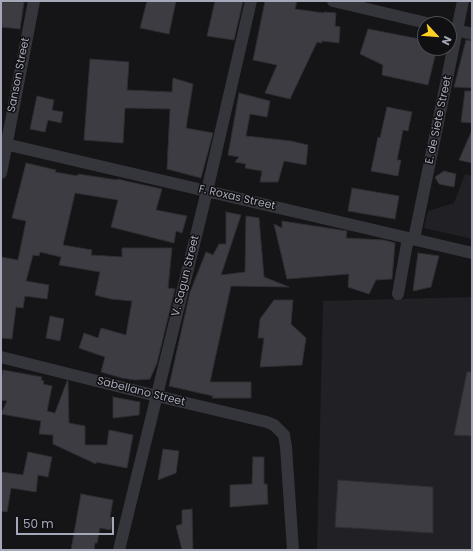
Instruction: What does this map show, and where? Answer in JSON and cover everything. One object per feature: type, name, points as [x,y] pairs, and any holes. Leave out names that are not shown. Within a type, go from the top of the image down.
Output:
[{"type":"street","name":"Sanson Street","points":[[1,173],[4,143],[34,1]]},
{"type":"street","name":"V. Sagun Street","points":[[119,550],[207,191],[251,1]]},
{"type":"street","points":[[333,1],[417,21]]},
{"type":"street","name":"E. de Siete Street","points":[[457,18],[463,1]]},
{"type":"street","points":[[457,30],[472,34]]},
{"type":"street","name":"E. de Siete Street","points":[[398,294],[411,238],[448,56]]},
{"type":"street","name":"F. Roxas Street","points":[[4,143],[472,253]]},
{"type":"street","name":"Sabellano Street","points":[[1,357],[267,422],[274,425],[284,435],[286,447],[292,550]]},
{"type":"shaded area","points":[[465,174],[472,176],[472,239],[424,228],[428,211],[454,203]]},
{"type":"shaded area","points":[[472,297],[472,550],[317,550],[323,301]]},
{"type":"building","points":[[147,1],[176,1],[169,34],[140,28]]},
{"type":"building","points":[[215,1],[243,1],[234,40],[207,36]]},
{"type":"building","points":[[265,1],[297,1],[295,9],[336,13],[335,26],[340,27],[339,43],[322,41],[322,43],[317,42],[290,99],[265,93],[277,65],[253,60]]},
{"type":"building","points":[[1,2],[24,2],[20,29],[1,27]]},
{"type":"building","points":[[368,29],[417,38],[417,56],[435,56],[428,85],[382,75],[383,65],[360,54]]},
{"type":"building","points":[[466,40],[472,41],[472,88],[454,87]]},
{"type":"building","points":[[90,59],[129,62],[127,90],[172,92],[173,78],[193,84],[186,128],[213,133],[201,178],[167,169],[170,109],[125,108],[123,143],[84,140]]},
{"type":"building","points":[[465,91],[472,91],[472,123],[461,122]]},
{"type":"building","points":[[239,93],[270,101],[267,117],[250,114],[246,136],[291,141],[308,145],[306,165],[284,161],[278,182],[260,182],[262,171],[245,168],[246,164],[235,162],[239,157],[228,155]]},
{"type":"building","points":[[37,96],[54,100],[52,110],[63,112],[61,123],[48,120],[45,132],[30,129]]},
{"type":"building","points":[[387,107],[412,112],[408,131],[403,130],[397,160],[401,160],[398,176],[371,171],[378,137],[380,138]]},
{"type":"building","points":[[472,130],[472,163],[459,160]]},
{"type":"building","points":[[26,163],[56,170],[55,172],[78,176],[78,174],[117,179],[162,189],[156,210],[187,216],[182,233],[176,231],[174,243],[111,227],[118,200],[75,193],[63,245],[92,250],[91,255],[122,257],[122,248],[172,248],[168,288],[175,289],[157,363],[150,379],[135,380],[101,372],[105,357],[79,348],[84,333],[98,338],[101,328],[126,335],[132,301],[111,299],[95,295],[100,272],[59,265],[61,257],[40,252],[39,256],[33,255],[26,281],[49,285],[47,299],[25,296],[23,308],[16,307],[12,339],[1,338],[1,257],[18,260],[26,221],[12,218]]},
{"type":"building","points":[[444,171],[456,174],[454,187],[439,184],[435,177]]},
{"type":"building","points":[[352,188],[399,196],[395,219],[348,211]]},
{"type":"building","points":[[226,212],[241,215],[221,275],[245,272],[246,216],[259,218],[264,277],[289,287],[231,286],[210,382],[251,382],[251,398],[212,398],[213,396],[169,386],[190,292],[206,252],[213,255],[219,244],[226,244]]},
{"type":"building","points":[[282,221],[347,231],[346,238],[384,240],[395,243],[392,279],[376,280],[369,294],[348,287],[349,274],[287,279],[274,224],[282,228]]},
{"type":"building","points":[[418,253],[439,256],[431,287],[413,291]]},
{"type":"building","points":[[274,300],[293,300],[291,324],[306,338],[302,365],[260,367],[264,338],[258,338],[260,319]]},
{"type":"building","points":[[50,316],[64,319],[60,341],[46,338]]},
{"type":"building","points":[[3,370],[42,377],[41,380],[44,381],[43,384],[52,386],[47,411],[55,413],[68,381],[69,423],[85,426],[85,445],[107,445],[109,430],[133,435],[127,468],[96,462],[96,464],[53,444],[53,435],[39,434],[41,421],[1,414],[7,401],[1,400],[1,381]]},
{"type":"building","points":[[467,372],[472,372],[472,436],[454,435]]},
{"type":"building","points":[[113,397],[140,402],[139,415],[113,418]]},
{"type":"building","points":[[163,449],[179,451],[176,473],[158,480]]},
{"type":"building","points":[[28,452],[52,457],[48,477],[38,475],[36,492],[11,488],[7,512],[1,511],[1,472],[23,475]]},
{"type":"building","points":[[253,457],[264,457],[264,484],[267,484],[268,504],[230,507],[230,485],[252,484]]},
{"type":"building","points":[[338,480],[433,487],[433,533],[335,527]]},
{"type":"building","points":[[81,494],[113,500],[110,517],[113,518],[111,530],[100,528],[94,550],[71,550]]},
{"type":"building","points":[[192,509],[193,550],[182,550],[176,526],[182,524],[182,510]]}]
